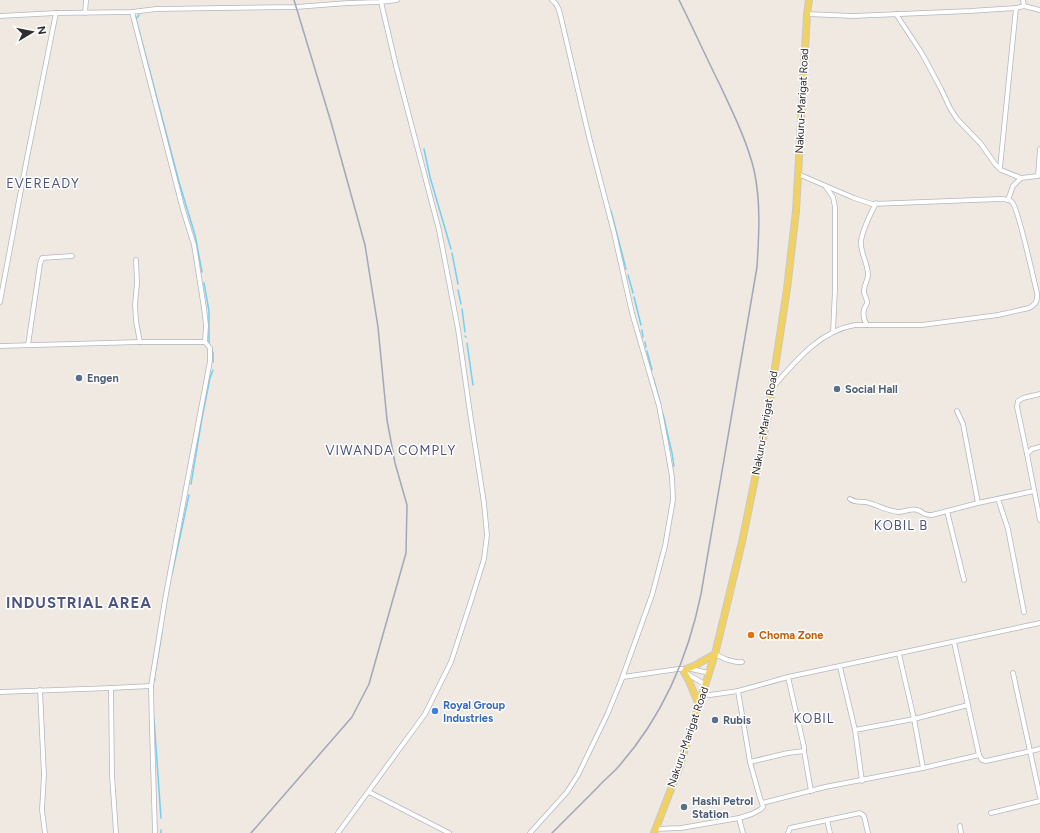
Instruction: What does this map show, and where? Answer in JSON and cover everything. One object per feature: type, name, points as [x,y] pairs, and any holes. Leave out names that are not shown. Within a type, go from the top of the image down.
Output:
[{"type":"main road","name":"Nakuru-Marigat Road","points":[[655,831],[678,771],[715,654],[742,542],[767,420],[787,289],[796,211],[809,0]]},
{"type":"main road","points":[[699,705],[683,670],[694,666],[715,654]]},
{"type":"street","points":[[85,13],[86,0]]},
{"type":"street","points":[[0,16],[56,13],[132,12],[156,9],[296,8],[397,0]]},
{"type":"street","points":[[530,833],[567,792],[578,775],[607,715],[623,677],[652,595],[662,557],[673,500],[672,477],[659,406],[632,313],[614,233],[588,138],[559,10],[552,0]]},
{"type":"street","points":[[1022,0],[1024,6]]},
{"type":"street","points":[[338,833],[425,714],[451,662],[484,559],[487,535],[484,503],[458,329],[439,230],[396,66],[381,2]]},
{"type":"street","points":[[807,14],[853,16],[970,11],[1016,8],[1024,6],[1040,10]]},
{"type":"street","points":[[1000,168],[1016,8]]},
{"type":"street","points":[[132,12],[183,210],[194,245],[206,325],[205,342],[210,348],[210,361],[202,411],[166,594],[151,686],[155,833]]},
{"type":"street","points":[[0,302],[56,13]]},
{"type":"street","points":[[896,14],[921,52],[957,119],[981,144],[995,164],[1010,174],[1021,178],[1039,176],[1040,149]]},
{"type":"street","points":[[772,389],[807,350],[833,332],[848,326],[922,325],[962,321],[1029,308],[1038,301],[1013,202],[1000,199],[872,204],[854,198],[798,174]]},
{"type":"street","points":[[1008,200],[1013,186],[1021,178]]},
{"type":"street","points":[[824,185],[833,197],[835,207],[835,289],[833,332]]},
{"type":"street","points":[[867,325],[864,317],[867,302],[864,290],[868,276],[861,242],[863,233],[876,203]]},
{"type":"street","points":[[28,345],[42,258],[72,256]]},
{"type":"street","points":[[136,260],[136,321],[140,342]]},
{"type":"street","points":[[0,346],[140,342],[205,342]]},
{"type":"street","points":[[1040,394],[1023,398],[1018,401],[1017,407],[1034,491],[1038,503],[1040,520]]},
{"type":"street","points":[[957,411],[962,424],[978,503]]},
{"type":"street","points":[[1027,454],[1032,449],[1040,447]]},
{"type":"street","points":[[850,499],[855,502],[862,501],[898,512],[914,510],[920,511],[924,515],[932,515],[1034,491]]},
{"type":"street","points":[[998,499],[1008,529],[1024,612]]},
{"type":"street","points":[[947,511],[964,580]]},
{"type":"street","points":[[702,694],[710,695],[738,691],[788,677],[1040,623]]},
{"type":"street","points":[[954,642],[979,754],[982,760],[986,761],[1040,750]]},
{"type":"street","points":[[715,654],[732,662],[742,662]]},
{"type":"street","points":[[899,654],[924,768]]},
{"type":"street","points":[[840,667],[855,730],[862,781]]},
{"type":"street","points":[[623,677],[683,670],[697,670],[709,673]]},
{"type":"street","points":[[683,670],[706,685]]},
{"type":"street","points":[[1013,673],[1040,797]]},
{"type":"street","points":[[788,677],[804,747],[811,791]]},
{"type":"street","points":[[0,692],[151,686]]},
{"type":"street","points":[[112,688],[112,775],[116,833]]},
{"type":"street","points":[[40,690],[44,775],[42,810],[44,833]]},
{"type":"street","points":[[655,831],[681,831],[739,818],[762,809],[762,803],[750,762],[738,691]]},
{"type":"street","points":[[855,730],[914,719],[968,705]]},
{"type":"street","points":[[750,762],[788,753],[804,751]]},
{"type":"street","points":[[762,803],[825,787],[924,768],[979,754]]},
{"type":"street","points":[[368,792],[449,833]]},
{"type":"street","points":[[991,813],[1040,800]]},
{"type":"street","points":[[788,833],[790,828],[860,813],[864,816],[868,833]]},
{"type":"street","points":[[739,818],[743,833]]},
{"type":"street","points":[[827,820],[830,833]]},
{"type":"street","points":[[960,826],[961,833]]},
{"type":"waterway","points":[[139,15],[136,19],[179,182],[195,235],[202,272]]},
{"type":"waterway","points":[[424,149],[430,177],[451,249]]},
{"type":"waterway","points":[[611,211],[626,269]]},
{"type":"waterway","points":[[452,253],[458,284]]},
{"type":"waterway","points":[[628,275],[633,293]]},
{"type":"waterway","points":[[204,283],[209,311],[209,344]]},
{"type":"waterway","points":[[458,290],[461,304]]},
{"type":"waterway","points":[[634,297],[641,325]]},
{"type":"waterway","points":[[462,309],[465,332]]},
{"type":"waterway","points":[[642,330],[643,337]]},
{"type":"waterway","points":[[645,342],[646,347]]},
{"type":"waterway","points":[[467,343],[473,385]]},
{"type":"waterway","points":[[211,348],[213,353],[213,362]]},
{"type":"waterway","points":[[647,351],[652,370]]},
{"type":"waterway","points":[[191,484],[202,418],[213,370]]},
{"type":"waterway","points":[[653,377],[660,402]]},
{"type":"waterway","points":[[663,414],[674,466]]},
{"type":"waterway","points":[[172,574],[189,495]]},
{"type":"waterway","points":[[155,674],[162,632]]},
{"type":"waterway","points":[[154,719],[161,818]]},
{"type":"railway","points":[[251,833],[352,717],[369,684],[406,553],[407,505],[395,463],[387,420],[378,327],[365,245],[331,122],[294,0]]},
{"type":"railway","points":[[552,833],[616,769],[634,747],[660,707],[681,664],[696,618],[701,594],[757,267],[759,206],[751,159],[735,117],[679,0]]},
{"type":"place","name":"Engen","points":[[79,378]]},
{"type":"place","name":"Social Hall","points":[[837,389]]},
{"type":"place","name":"Choma Zone","points":[[751,635]]},
{"type":"place","name":"Royal Group Industries","points":[[435,711]]},
{"type":"place","name":"Rubis","points":[[715,720]]},
{"type":"place","name":"Hashi Petrol Station","points":[[684,807]]},
{"type":"district","name":"EVEREADY","points":[[43,183]]},
{"type":"district","name":"VIWANDA COMPLY","points":[[391,450]]},
{"type":"district","name":"KOBIL B","points":[[901,525]]},
{"type":"district","name":"INDUSTRIAL AREA","points":[[79,603]]},
{"type":"district","name":"KOBIL","points":[[814,718]]}]
